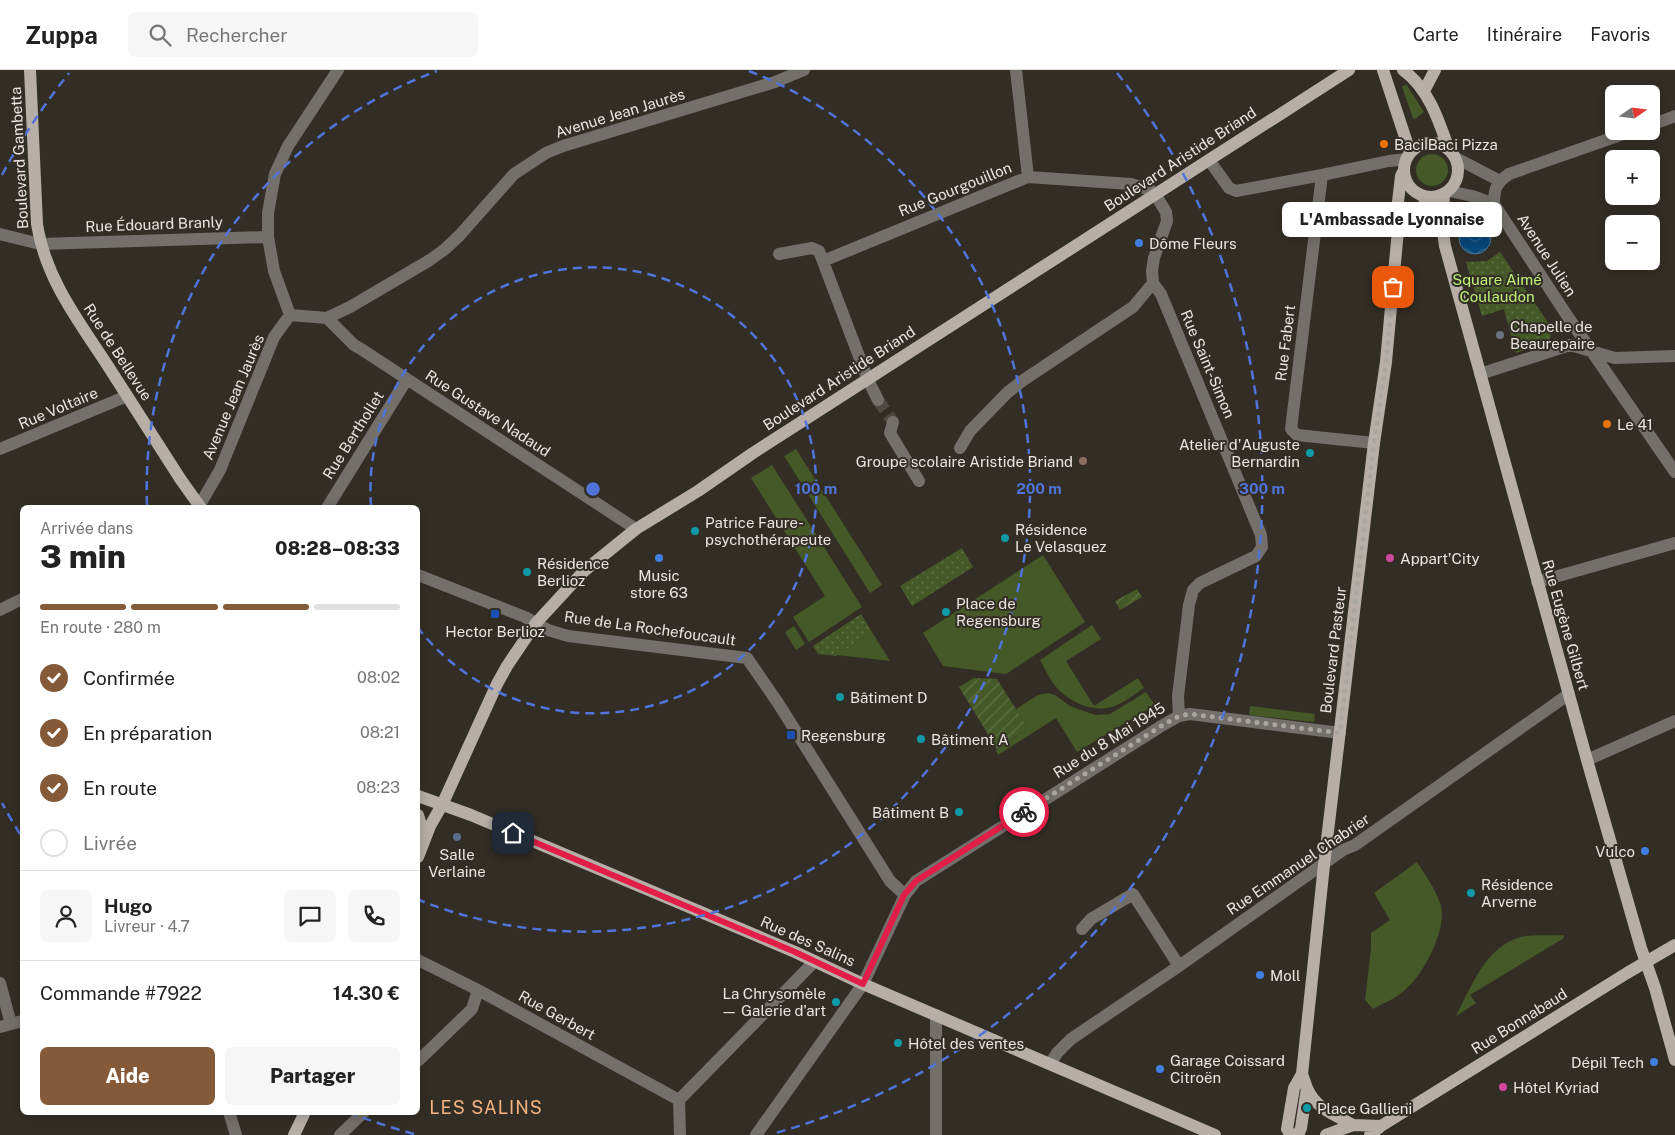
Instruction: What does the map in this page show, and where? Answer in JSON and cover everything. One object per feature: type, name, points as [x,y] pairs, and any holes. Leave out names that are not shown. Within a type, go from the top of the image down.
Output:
[{"type":"main road","name":"Boulevard Gambetta","points":[[30,70],[37,224],[40,244]]},
{"type":"main road","name":"Boulevard Aristide Briand","points":[[420,852],[430,826],[442,805],[474,731],[506,666],[536,623],[584,571],[636,529],[1349,70]]},
{"type":"main road","points":[[1383,70],[1408,155]]},
{"type":"main road","points":[[1398,230],[1416,211],[1455,184],[1458,176],[1458,167],[1435,112],[1424,91],[1404,70]]},
{"type":"main road","points":[[1424,91],[1435,70]]},
{"type":"main road","points":[[1442,194],[1424,197],[1416,194],[1405,181],[1403,172],[1408,155],[1417,146],[1425,143],[1434,142],[1442,145],[1453,154]]},
{"type":"main road","name":"Boulevard Pasteur","points":[[1298,1135],[1301,1128],[1306,1088],[1302,1074],[1324,865],[1374,443],[1386,362],[1398,230],[1398,202],[1403,172]]},
{"type":"main road","name":"Rue Eugène Gilbert","points":[[1442,194],[1442,225],[1445,246],[1587,760],[1675,1060]]},
{"type":"main road","name":"Rue de Bellevue","points":[[40,244],[60,292],[198,505]]},
{"type":"main road","points":[[420,797],[442,805]]},
{"type":"main road","name":"Rue des Salins","points":[[442,805],[471,815],[815,961],[863,984],[1050,1064],[1196,1131],[1215,1135]]},
{"type":"main road","points":[[420,822],[424,843]]},
{"type":"main road","name":"Rue Bonnabaud","points":[[1370,1135],[1380,1126],[1675,945]]},
{"type":"main road","name":"Boulevard Pasteur","points":[[1290,1135],[1287,1129],[1289,1113],[1294,1088],[1302,1074]]},
{"type":"main road","points":[[1306,1088],[1316,1104],[1327,1112],[1353,1125]]},
{"type":"main road","points":[[294,1135],[304,1115]]},
{"type":"main road","points":[[1326,1135],[1353,1125],[1380,1126]]},
{"type":"street","points":[[327,318],[290,315],[274,271],[268,237],[268,213],[275,174],[288,146],[338,70]]},
{"type":"street","name":"Avenue Jean Jaurès","points":[[327,318],[402,277],[445,249],[459,236],[514,174],[546,153],[570,144],[776,82],[804,70]]},
{"type":"street","points":[[1016,70],[1028,177]]},
{"type":"street","points":[[1660,121],[1675,116]]},
{"type":"street","points":[[1442,194],[1472,196],[1494,204],[1494,192],[1500,180],[1509,174],[1606,140]]},
{"type":"street","points":[[1453,154],[1500,180]]},
{"type":"street","points":[[1209,160],[1229,188],[1236,191],[1389,161],[1408,155]]},
{"type":"street","name":"Rue Fabert","points":[[1322,175],[1291,429],[1297,436],[1374,443]]},
{"type":"street","name":"Rue Gourgouillon","points":[[823,261],[1028,177],[1131,184],[1150,190],[1154,194]]},
{"type":"street","points":[[960,448],[970,431],[1007,393],[1133,307],[1153,283],[1154,258],[1168,221],[1166,212],[1154,194]]},
{"type":"street","name":"Avenue Julien","points":[[1494,204],[1568,317],[1675,472]]},
{"type":"street","points":[[0,234],[40,244]]},
{"type":"street","name":"Rue Édouard Branly","points":[[40,244],[268,237]]},
{"type":"street","points":[[779,254],[812,248],[819,251],[868,380],[878,400]]},
{"type":"street","name":"Rue Saint-Simon","points":[[1153,283],[1161,294],[1261,535],[1262,548],[1256,556],[1200,583],[1193,590],[1189,605],[1178,696],[1179,716]]},
{"type":"street","name":"Avenue Jean Jaurès","points":[[200,505],[220,470],[274,337],[290,315]]},
{"type":"street","name":"Rue Gustave Nadaud","points":[[327,318],[354,345],[636,529]]},
{"type":"street","points":[[1480,374],[1570,345],[1615,358],[1675,356]]},
{"type":"street","name":"Rue Berthollet","points":[[329,505],[406,380]]},
{"type":"street","name":"Rue Voltaire","points":[[0,449],[128,396]]},
{"type":"street","points":[[893,422],[890,433],[920,481]]},
{"type":"street","points":[[1537,582],[1675,543]]},
{"type":"street","points":[[420,576],[536,623]]},
{"type":"street","points":[[0,610],[20,600]]},
{"type":"street","name":"Rue de La Rochefoucault","points":[[536,623],[548,630],[568,636],[747,658],[773,695],[890,881],[904,895]]},
{"type":"street","name":"Rue Emmanuel Chabrier","points":[[1050,1064],[1056,1053],[1071,1038],[1179,966],[1343,850],[1355,845],[1569,694]]},
{"type":"street","name":"Rue du 8 Mai 1945","points":[[756,1135],[863,984],[904,895],[916,881],[1155,729],[1179,716],[1190,714],[1340,733]]},
{"type":"street","points":[[1587,760],[1675,721]]},
{"type":"street","points":[[1082,930],[1091,919],[1133,894],[1179,966]]},
{"type":"street","name":"Rue Gerbert","points":[[420,961],[478,990],[679,1100]]},
{"type":"street","points":[[680,1135],[679,1100],[815,961]]},
{"type":"street","points":[[0,983],[11,1024]]},
{"type":"street","points":[[420,1059],[472,1009],[478,990]]},
{"type":"street","points":[[936,1015],[936,1135]]},
{"type":"street","points":[[230,1115],[236,1135]]},
{"type":"street","points":[[340,1135],[361,1115]]},
{"type":"green space","points":[[1406,84],[1424,112],[1415,119],[1402,87]]},
{"type":"green space","points":[[1432,154],[1438,155],[1443,159],[1447,164],[1447,176],[1443,181],[1438,185],[1432,186],[1426,185],[1421,181],[1417,176],[1416,170],[1417,164],[1421,159],[1426,155]]},
{"type":"green space","name":"Square Aimé Coulaudon","points":[[1500,252],[1551,327],[1550,341],[1516,353],[1504,309],[1482,316],[1466,262],[1487,261]]},
{"type":"green space","points":[[796,449],[882,585],[870,593],[784,456]]},
{"type":"green space","points":[[772,465],[862,607],[809,642],[793,617],[825,596],[751,478]]},
{"type":"green space","points":[[962,548],[973,567],[912,606],[900,586]]},
{"type":"green space","points":[[1043,555],[1085,622],[1006,674],[943,666],[923,633]]},
{"type":"green space","points":[[1137,589],[1142,597],[1120,610],[1115,601]]},
{"type":"green space","points":[[861,614],[872,632],[836,656],[818,654],[813,646]]},
{"type":"green space","points":[[1092,625],[1101,639],[1066,661],[1094,706],[1138,678],[1144,688],[1115,706],[1107,708],[1089,707],[1065,695],[1053,683],[1040,660]]},
{"type":"green space","points":[[794,626],[805,644],[796,650],[785,632]]},
{"type":"green space","points":[[872,632],[890,661],[837,655]]},
{"type":"green space","points":[[974,678],[997,679],[1028,728],[997,749],[959,687]]},
{"type":"green space","points":[[1146,692],[1155,705],[1077,752],[1056,718],[998,755],[996,750],[1028,728],[1016,709],[1038,695],[1048,693],[1055,695],[1070,706],[1095,715],[1110,714]]},
{"type":"green space","points":[[1250,706],[1315,714],[1314,722],[1249,715]]},
{"type":"green space","points":[[1417,862],[1439,900],[1442,916],[1441,927],[1427,962],[1413,982],[1399,995],[1373,1009],[1365,1000],[1371,933],[1390,920],[1374,893]]},
{"type":"green space","points":[[1564,935],[1564,938],[1470,995],[1476,1003],[1456,1016],[1481,969],[1498,949],[1521,937]]},
{"type":"water","points":[[1475,222],[1487,226],[1491,238],[1487,250],[1475,254],[1463,250],[1459,238],[1463,226]]},
{"type":"tunnel","points":[[878,400],[893,422]]},
{"type":"way so far","points":[[1024,812],[1179,716],[1190,714],[1340,733],[1374,443],[1386,362],[1393,287]]},
{"type":"place","name":"Baci Baci Pizza","points":[[1384,144]]},
{"type":"place","name":"Dôme Fleurs","points":[[1139,243]]},
{"type":"place","name":"L'Ambassade Lyonnaise","points":[[1393,287]]},
{"type":"place","name":"Chapelle de Beaurepaire","points":[[1500,335]]},
{"type":"place","name":"Le 41","points":[[1607,424]]},
{"type":"place","name":"Atelier d'Auguste Bernardin","points":[[1310,453]]},
{"type":"place","name":"Groupe scolaire Aristide Briand","points":[[1083,461]]},
{"type":"place","name":"Patrice Faure- psychothérapeute","points":[[695,531]]},
{"type":"place","name":"Résidence Le Velasquez","points":[[1005,538]]},
{"type":"place","name":"Music store 63","points":[[659,558]]},
{"type":"place","name":"Appart'City","points":[[1390,558]]},
{"type":"place","name":"Résidence Berlioz","points":[[527,572]]},
{"type":"place","name":"Place de Regensburg","points":[[946,612]]},
{"type":"place","name":"Hector Berlioz","points":[[495,614]]},
{"type":"place","name":"Bâtiment D","points":[[840,697]]},
{"type":"place","name":"Regensburg","points":[[791,735]]},
{"type":"place","name":"Bâtiment A","points":[[921,739]]},
{"type":"place","name":"Bâtiment B","points":[[959,812]]},
{"type":"place","name":"Salle Verlaine","points":[[457,837]]},
{"type":"place","name":"Vulco","points":[[1645,851]]},
{"type":"place","name":"Résidence Arverne","points":[[1471,893]]},
{"type":"place","name":"Moll","points":[[1260,975]]},
{"type":"place","name":"La Chrysomèle — Galerie d'art","points":[[836,1002]]},
{"type":"place","name":"Hôtel des ventes","points":[[898,1043]]},
{"type":"place","name":"Dépil Tech","points":[[1654,1062]]},
{"type":"place","name":"Garage Coissard Citroën","points":[[1160,1069]]},
{"type":"place","name":"Hôtel Kyriad","points":[[1503,1087]]},
{"type":"place","name":"Place Gallieni","points":[[1307,1108]]},
{"type":"district","name":"LES SALINS","points":[[486,1107]]},
{"type":"route","points":[[513,833],[795,952],[863,984],[904,895],[916,881],[1024,812]]}]
